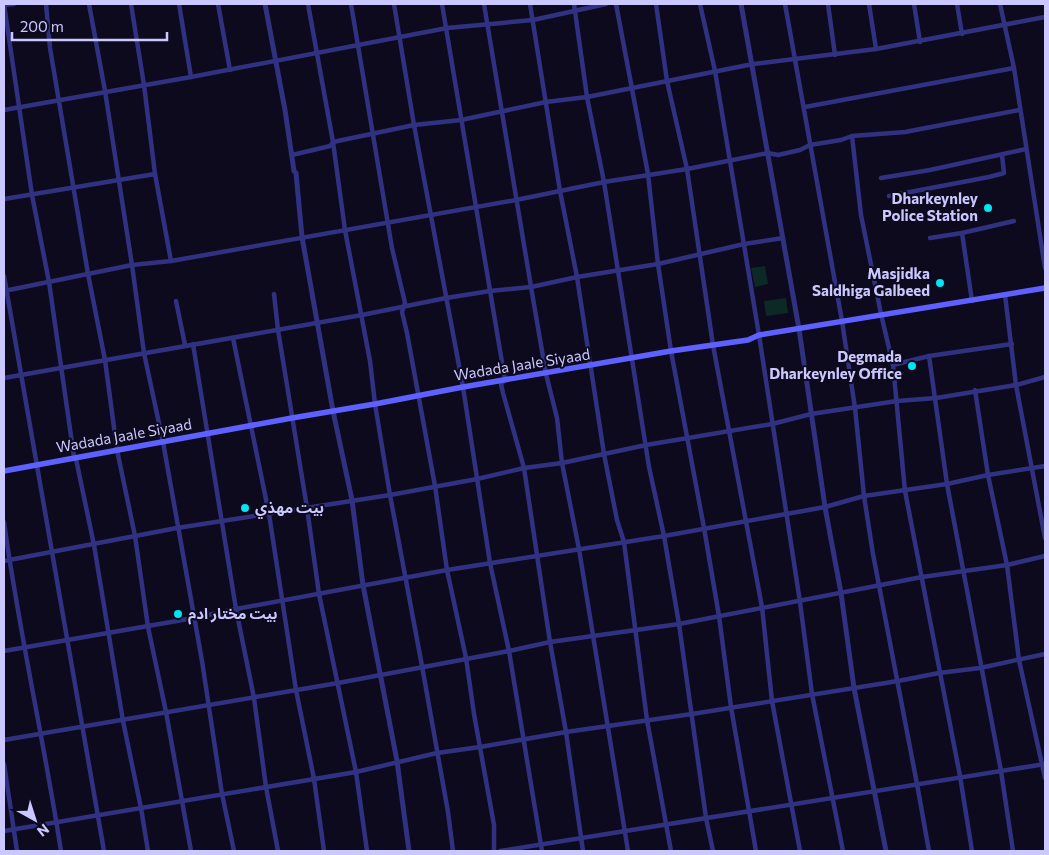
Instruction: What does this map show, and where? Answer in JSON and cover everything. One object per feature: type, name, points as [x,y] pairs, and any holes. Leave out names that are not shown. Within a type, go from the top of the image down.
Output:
[{"type":"main road","name":"Wadada Jaale Siyaad","points":[[4,471],[463,387],[672,351],[748,340],[759,335],[881,314],[1045,288]]},
{"type":"street","points":[[14,4],[4,5],[32,195],[49,282],[74,457],[76,459],[94,545],[123,721],[148,851]]},
{"type":"street","points":[[46,4],[50,48],[88,274],[105,360],[117,450],[134,536],[148,627],[166,712],[191,851]]},
{"type":"street","points":[[89,4],[105,92],[144,353],[163,442],[202,661],[222,794],[234,851]]},
{"type":"street","points":[[131,4],[144,85],[155,174],[171,261]]},
{"type":"street","points":[[179,4],[192,77]]},
{"type":"street","points":[[218,4],[230,70]]},
{"type":"street","points":[[265,4],[296,174],[302,237],[333,411],[352,500],[363,585],[397,762],[409,851]]},
{"type":"street","points":[[308,4],[333,142],[345,230],[370,361],[390,495],[448,812],[453,851]]},
{"type":"street","points":[[352,4],[388,222],[405,303],[402,312],[435,486],[447,570],[466,658],[494,825],[494,851]]},
{"type":"street","points":[[394,4],[414,125],[463,387],[490,564],[509,651],[542,851]]},
{"type":"street","points":[[442,4],[505,380],[501,384],[524,468],[583,851]]},
{"type":"street","points":[[484,4],[546,374],[557,418],[562,463],[579,549],[628,851]]},
{"type":"street","points":[[530,4],[560,191],[577,277],[604,454],[617,520],[624,542],[647,720],[671,851]]},
{"type":"street","points":[[4,110],[230,70],[447,28],[532,20],[575,6],[606,4]]},
{"type":"street","points":[[616,4],[648,174],[658,264],[719,616],[731,707],[756,851]]},
{"type":"street","points":[[656,4],[667,81],[687,169],[713,345],[762,607],[772,701],[800,851]]},
{"type":"street","points":[[700,4],[715,71],[759,335],[800,602],[812,694],[843,851]]},
{"type":"street","points":[[741,4],[799,329],[825,507],[841,593],[854,688],[886,851]]},
{"type":"street","points":[[785,4],[842,321],[864,496],[878,586],[918,784],[928,851]]},
{"type":"street","points":[[828,4],[835,55]]},
{"type":"street","points":[[869,4],[876,49]]},
{"type":"street","points":[[914,4],[920,42]]},
{"type":"street","points":[[957,4],[962,34]]},
{"type":"street","points":[[1000,4],[1014,68],[1045,268]]},
{"type":"street","points":[[575,6],[587,97],[604,182],[649,467],[664,536],[679,624],[706,818],[713,851]]},
{"type":"street","points":[[292,155],[330,146],[333,142],[414,125],[461,120],[546,102],[632,89],[753,64],[876,49],[1045,18]]},
{"type":"street","points":[[805,107],[1014,68]]},
{"type":"street","points":[[5,291],[132,265],[171,261],[516,200],[648,174],[687,169],[768,153],[778,154],[800,150],[810,145],[841,140],[852,136],[905,132],[1019,110]]},
{"type":"street","points":[[852,136],[861,215],[881,314],[894,365],[905,491],[960,776],[972,851]]},
{"type":"street","points":[[881,178],[930,170],[1026,149]]},
{"type":"street","points":[[889,196],[990,177],[1004,172],[1002,155]]},
{"type":"street","points":[[4,199],[155,174]]},
{"type":"street","points":[[930,238],[1014,221]]},
{"type":"street","points":[[962,233],[972,301]]},
{"type":"street","points":[[4,378],[362,315],[446,298],[490,291],[531,288],[577,277],[658,264],[744,244],[783,238]]},
{"type":"street","points":[[4,276],[5,291],[22,374],[51,552],[104,851]]},
{"type":"street","points":[[274,294],[278,330],[320,594],[356,772],[367,851]]},
{"type":"street","points":[[1005,295],[1016,385],[1045,538]]},
{"type":"street","points":[[176,301],[184,345]]},
{"type":"street","points":[[233,338],[269,514],[296,690],[314,779],[324,851]]},
{"type":"street","points":[[193,344],[236,609],[254,698],[266,787],[278,851]]},
{"type":"street","points":[[894,365],[929,356],[1012,344]]},
{"type":"street","points":[[929,356],[947,484],[964,570],[980,668],[1001,771],[1013,851]]},
{"type":"street","points":[[6,561],[222,520],[390,495],[478,479],[524,468],[562,463],[688,437],[772,424],[811,414],[897,401],[936,398],[1016,385],[1045,377]]},
{"type":"street","points":[[976,390],[988,475],[1007,565],[1019,660],[1044,764],[1045,778]]},
{"type":"street","points":[[4,651],[148,627],[447,570],[664,536],[825,507],[864,496],[905,491],[1045,466]]},
{"type":"street","points":[[4,522],[6,561],[41,734],[61,851]]},
{"type":"street","points":[[4,740],[338,684],[550,642],[679,624],[922,577],[1007,565],[1045,556]]},
{"type":"street","points":[[4,831],[356,772],[437,753],[480,748],[607,725],[692,714],[939,673],[980,668],[1045,654]]},
{"type":"street","points":[[4,764],[18,851]]},
{"type":"street","points":[[500,851],[1044,764]]},
{"type":"green space","points":[[765,266],[768,284],[755,287],[751,268]]},
{"type":"green space","points":[[786,298],[788,313],[766,316],[764,301]]},
{"type":"place","name":"Dharkeynley Police Station","points":[[988,208]]},
{"type":"place","name":"Masjidka Saldhiga Galbeed","points":[[940,283]]},
{"type":"place","name":"Degmada Dharkeynley Office","points":[[912,366]]},
{"type":"place","name":"بيت مهذي","points":[[245,508]]},
{"type":"place","name":"بيت مختار ادم","points":[[178,614]]}]
